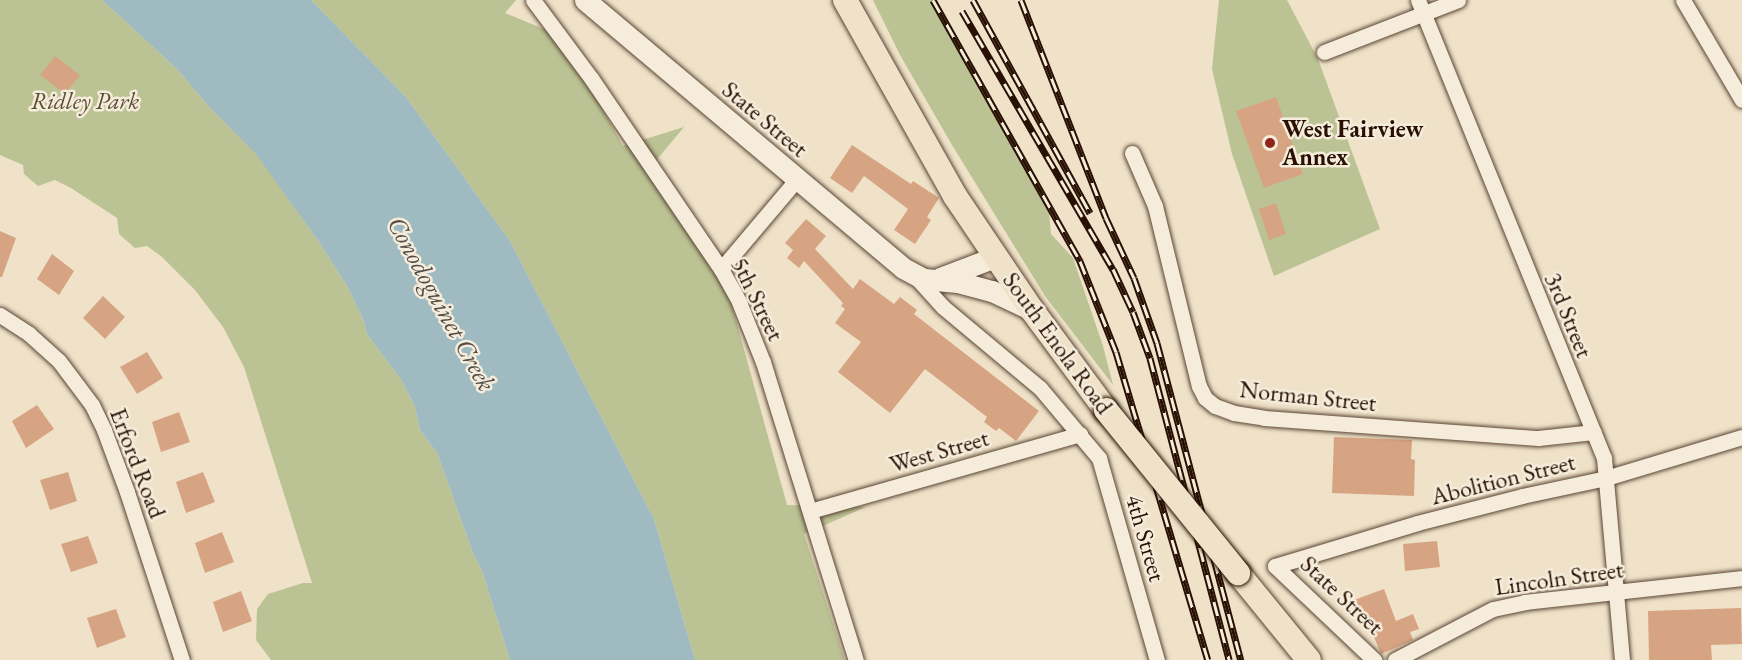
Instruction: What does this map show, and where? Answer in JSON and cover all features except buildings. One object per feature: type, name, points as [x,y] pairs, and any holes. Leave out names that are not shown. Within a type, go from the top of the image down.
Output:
[{"type":"main road","name":"State Street","points":[[585,0],[796,179],[913,274],[974,285],[1032,310]]},
{"type":"main road","name":"South Enola Road","points":[[845,0],[922,141],[1032,310],[1106,410],[1309,660]]},
{"type":"main road","points":[[936,279],[995,256]]},
{"type":"street","name":"5th Street","points":[[533,0],[591,78],[721,269],[745,314],[763,362],[856,660]]},
{"type":"street","points":[[1324,52],[1422,7],[1458,0]]},
{"type":"street","points":[[1683,0],[1742,100]]},
{"type":"street","name":"3rd Street","points":[[1422,7],[1604,458],[1622,660]]},
{"type":"street","name":"Norman Street","points":[[1132,153],[1155,206],[1199,386],[1205,398],[1215,406],[1234,413],[1264,418],[1538,438],[1594,432]]},
{"type":"street","points":[[721,269],[796,179]]},
{"type":"street","name":"State Street","points":[[913,274],[942,307],[1040,388],[1080,434]]},
{"type":"street","name":"Erford Road","points":[[0,315],[29,334],[58,362],[92,405],[104,430],[127,492],[182,660]]},
{"type":"street","name":"West Street","points":[[810,511],[1080,434]]},
{"type":"street","name":"4th Street","points":[[1080,434],[1102,466],[1157,660]]},
{"type":"street","name":"Abolition Street","points":[[1275,566],[1439,517],[1606,477],[1742,437]]},
{"type":"street","name":"State Street","points":[[1275,566],[1374,660]]},
{"type":"street","name":"Lincoln Street","points":[[1395,660],[1493,609],[1525,602],[1742,578]]},
{"type":"green space","name":"Ridley Park","points":[[0,0],[102,0],[177,69],[211,109],[257,154],[347,286],[363,319],[367,334],[402,381],[415,407],[420,430],[437,453],[473,553],[482,571],[510,660],[271,660],[256,640],[257,609],[268,594],[303,583],[312,583],[244,367],[223,327],[195,290],[162,257],[147,246],[135,248],[119,234],[117,218],[71,188],[55,180],[38,186],[24,174],[23,165],[0,155]]},
{"type":"green space","points":[[311,0],[516,0],[505,13],[561,36],[623,146],[684,127],[649,169],[729,295],[787,505],[866,507],[804,534],[845,660],[695,660],[654,519],[510,241],[406,97]]},
{"type":"green space","points":[[873,0],[934,0],[944,14],[1048,198],[1051,234],[1073,258],[1103,346],[1113,385],[1045,296],[952,145],[900,55]]},
{"type":"green space","points":[[1219,0],[1287,0],[1318,59],[1380,229],[1274,276],[1232,154],[1212,69]]},
{"type":"water","name":"Conodoguinet Creek","points":[[102,0],[311,0],[406,97],[510,241],[654,519],[695,660],[510,660],[482,571],[473,553],[437,453],[420,430],[415,407],[402,381],[367,334],[363,319],[347,286],[319,242],[256,154],[211,109],[177,69]]},
{"type":"railway","points":[[933,0],[1080,261],[1116,352],[1208,660]]},
{"type":"railway","points":[[973,0],[1090,213]]},
{"type":"railway","points":[[1021,0],[1106,218],[1134,278],[1157,343],[1241,660]]},
{"type":"railway","points":[[962,11],[1113,269],[1133,312],[1150,358],[1229,660]]},
{"type":"place","name":"West Fairview Annex","points":[[1270,143]]}]
